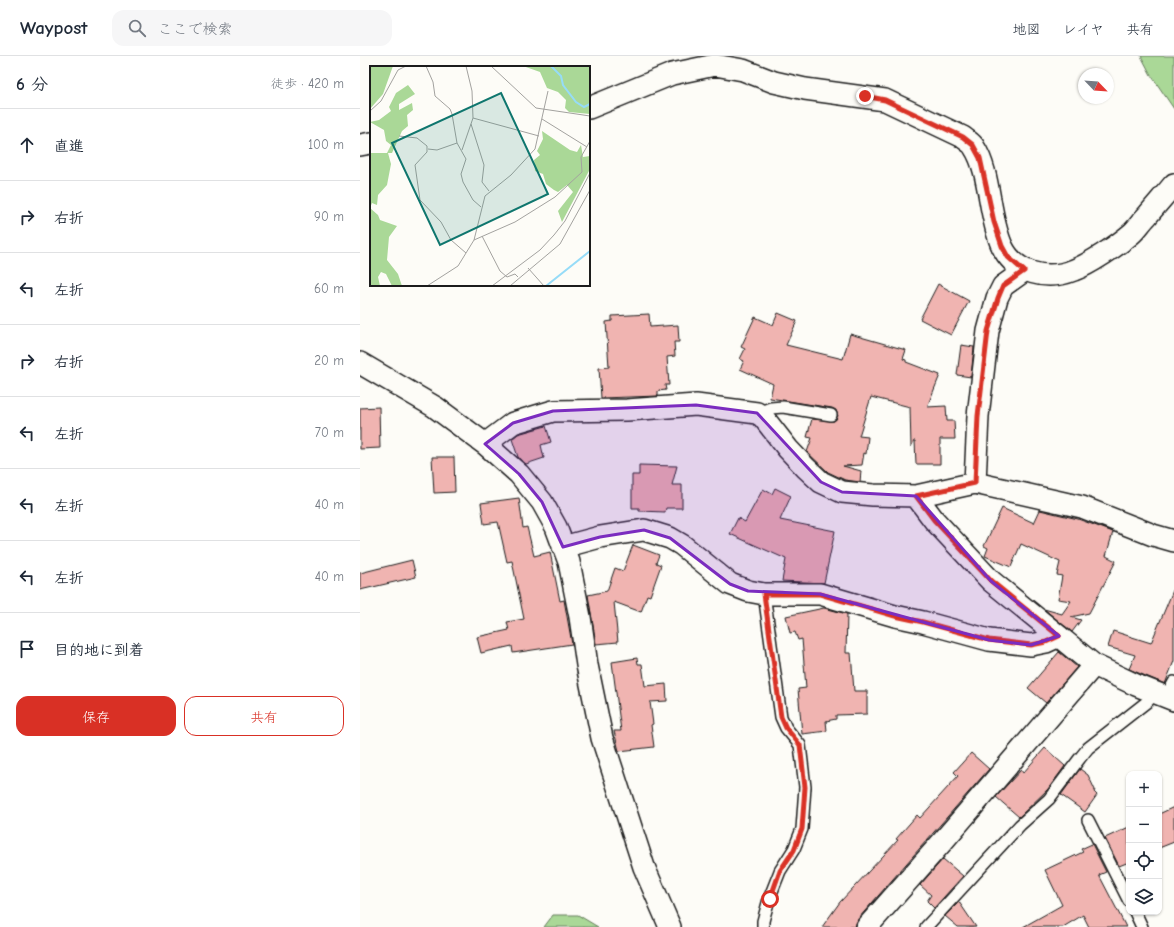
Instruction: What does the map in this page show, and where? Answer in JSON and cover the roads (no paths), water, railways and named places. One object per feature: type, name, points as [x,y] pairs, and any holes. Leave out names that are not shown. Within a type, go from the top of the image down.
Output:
[{"type":"street","points":[[590,108],[672,74],[715,61],[774,82],[805,89],[885,100],[963,137],[973,145],[980,158],[994,222],[1002,246],[1008,257],[1024,271],[1035,274],[1052,275],[1074,270],[1104,253],[1131,234],[1174,184]]},
{"type":"street","points":[[360,145],[370,143]]},
{"type":"street","points":[[975,483],[978,416],[988,331],[1003,286],[1024,271]]},
{"type":"street","points":[[360,363],[435,407],[485,444],[519,474],[542,502],[556,527],[569,562],[580,617],[587,665],[602,738],[644,867],[670,927]]},
{"type":"street","points":[[485,444],[513,423],[553,411],[628,410],[696,405],[757,413],[763,417],[801,463],[821,482],[842,492],[873,495],[916,496],[975,483],[1082,507],[1153,535],[1174,541]]},
{"type":"street","points":[[916,496],[934,520],[991,581],[1094,665],[1136,685],[1167,693]]},
{"type":"street","points":[[563,547],[600,537],[644,530],[658,533],[682,545],[730,584],[748,592],[764,594],[820,594],[895,616],[989,640],[1031,645],[1046,642],[1059,636]]},
{"type":"street","points":[[867,927],[949,835],[1094,665]]},
{"type":"lane","points":[[757,413],[771,408],[783,407],[831,415]]},
{"type":"lane","points":[[763,927],[767,906],[780,871],[794,850],[802,829],[805,787],[800,745],[786,728],[781,717],[764,594]]},
{"type":"lane","points":[[926,927],[1020,825],[1049,799],[1088,748],[1148,701],[1167,693]]},
{"type":"lane","points":[[1088,820],[1126,894]]},
{"type":"lane","points":[[1136,915],[1142,927]]}]
